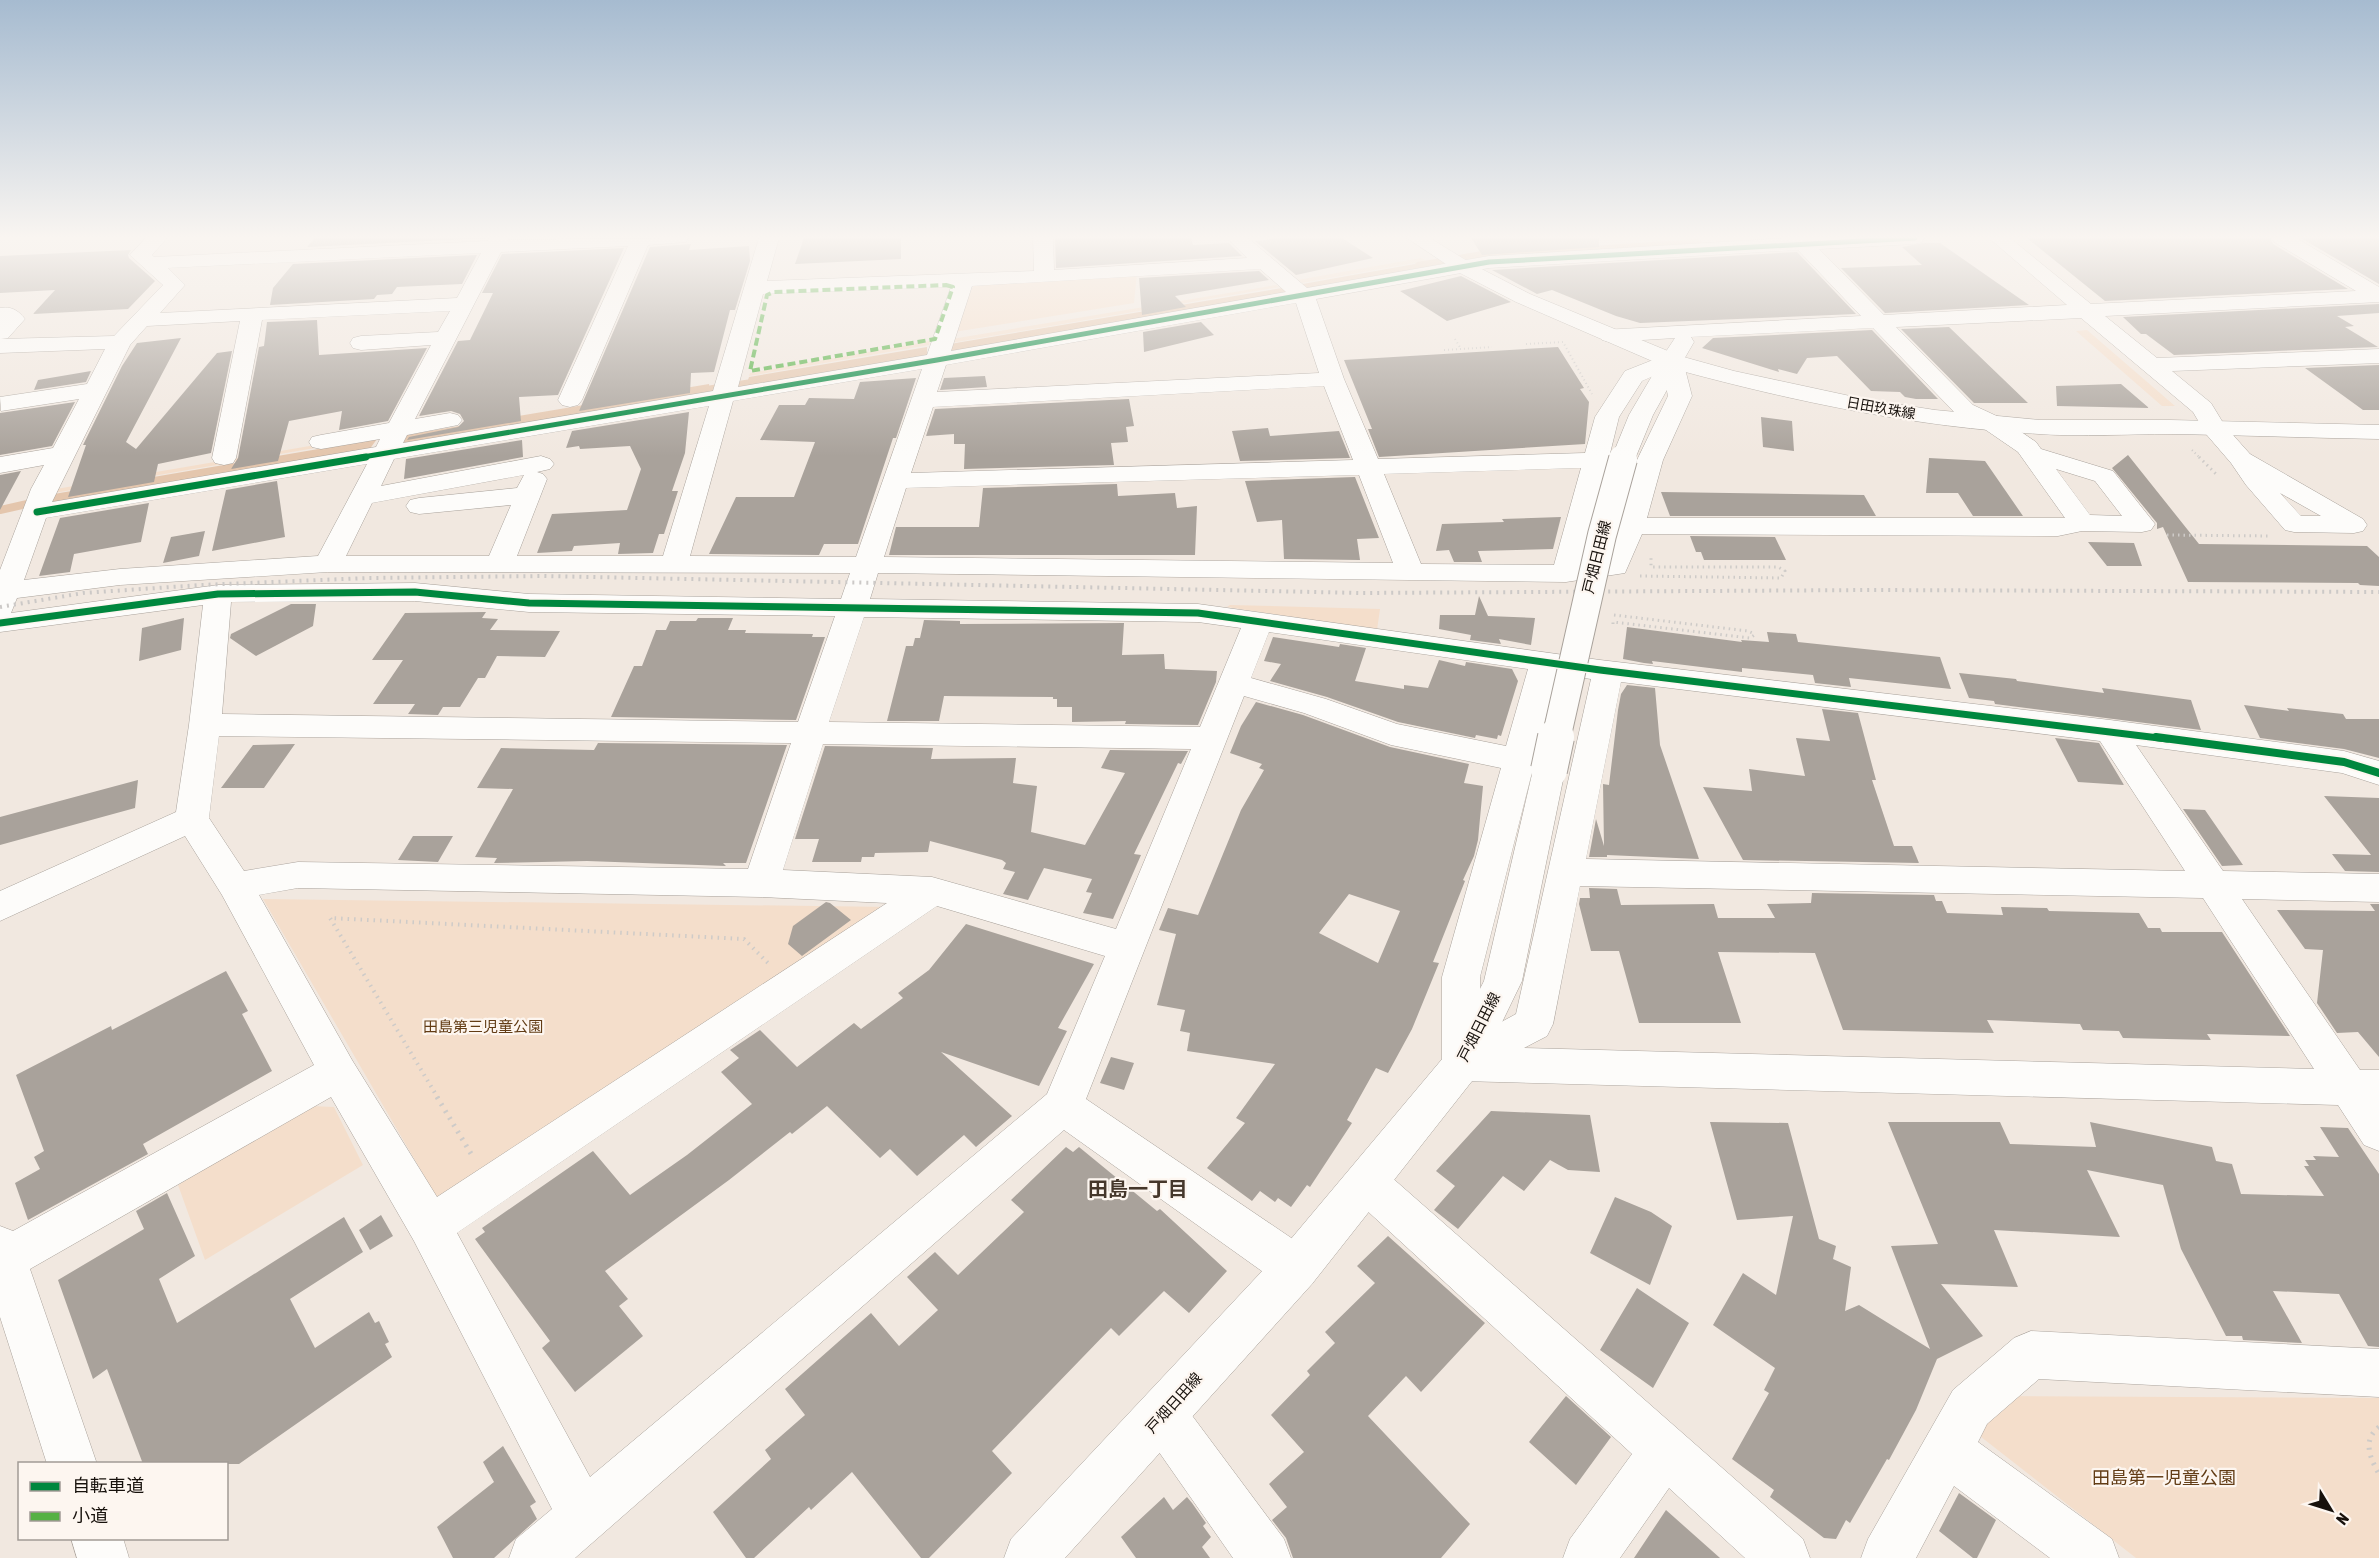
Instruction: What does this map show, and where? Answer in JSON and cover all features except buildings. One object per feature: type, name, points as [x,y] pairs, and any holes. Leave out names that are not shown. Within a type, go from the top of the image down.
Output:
[{"type":"street","points":[[150,311],[120,342],[40,500],[13,543],[2,597],[120,577],[328,564],[867,565],[1566,574],[1615,567],[1641,526],[1650,460],[1680,396],[1672,361]]},
{"type":"street","points":[[140,320],[322,311]]},
{"type":"street","points":[[328,564],[460,311]]},
{"type":"street","points":[[570,400],[610,311]]},
{"type":"street","points":[[674,566],[749,311]]},
{"type":"street","points":[[761,884],[954,311]]},
{"type":"street","points":[[1085,313],[1099,311]]},
{"type":"street","points":[[40,500],[384,455],[557,425],[728,385],[941,348],[1201,311]]},
{"type":"street","points":[[1309,311],[1411,573]]},
{"type":"street","name":"日田玖珠線","points":[[1553,311],[1672,361],[1731,377],[1864,406],[1935,417],[2040,427],[2379,432]]},
{"type":"street","points":[[1867,311],[1965,410],[1992,423],[2027,447],[2082,523]]},
{"type":"street","points":[[1610,335],[2064,311]]},
{"type":"street","points":[[2077,311],[2153,365],[2203,408],[2215,429],[2241,459],[2366,525]]},
{"type":"street","points":[[2077,311],[2181,408],[2215,429]]},
{"type":"street","points":[[0,333],[14,319],[7,313]]},
{"type":"street","points":[[224,458],[252,314]]},
{"type":"street","name":"戸畑日田線","points":[[1030,1558],[1296,1268],[1462,1064],[1503,981],[1534,765],[1602,535],[1609,460],[1641,415],[1685,338],[1695,331]]},
{"type":"street","points":[[941,348],[968,332]]},
{"type":"street","points":[[361,343],[446,338]]},
{"type":"street","points":[[0,346],[120,342]]},
{"type":"street","points":[[2153,365],[2379,356]]},
{"type":"street","points":[[924,400],[1334,379]]},
{"type":"street","points":[[40,500],[224,458],[570,400],[728,385]]},
{"type":"street","points":[[1,404],[95,390]]},
{"type":"street","points":[[500,563],[557,425]]},
{"type":"street","points":[[0,465],[62,454]]},
{"type":"street","points":[[1641,526],[2058,528],[2082,523],[2142,524],[2104,476],[2032,454]]},
{"type":"street","points":[[895,481],[1609,460],[1566,574]]},
{"type":"street","points":[[359,504],[541,464]]},
{"type":"street","points":[[359,504],[528,495]]},
{"type":"street","points":[[0,623],[218,594],[415,592],[529,603],[853,606],[1198,613],[1604,671],[2110,731],[2344,762],[2379,773]]},
{"type":"street","points":[[218,594],[205,724],[192,819],[236,886],[338,1072],[430,1226],[584,1517]]},
{"type":"street","points":[[535,1558],[1063,1106],[1258,622]]},
{"type":"street","points":[[1233,683],[1315,706],[1391,734],[1534,765],[1545,662]]},
{"type":"street","points":[[1462,1064],[1533,1024],[1604,671]]},
{"type":"street","points":[[205,724],[1211,738]]},
{"type":"street","points":[[2110,731],[2214,885],[2364,1088],[2379,1131]]},
{"type":"street","points":[[0,907],[192,819]]},
{"type":"street","points":[[1564,872],[2379,888]]},
{"type":"street","points":[[236,886],[298,875],[761,884],[932,891],[1126,947]]},
{"type":"street","points":[[430,1226],[932,891]]},
{"type":"street","points":[[1462,1064],[2364,1088]]},
{"type":"street","points":[[71,1462],[1,1256],[338,1072]]},
{"type":"street","points":[[1063,1106],[1296,1268]]},
{"type":"street","points":[[1366,1182],[1784,1558]]},
{"type":"street","points":[[1887,1558],[1970,1407],[2031,1354],[2379,1373]]},
{"type":"street","points":[[1162,1415],[1265,1558]]},
{"type":"street","points":[[1946,1449],[2093,1558]]},
{"type":"street","points":[[1589,1558],[1665,1451]]},
{"type":"street","points":[[97,1540],[103,1558]]},
{"type":"path","points":[[1455,339],[1461,350]]},
{"type":"path","points":[[1526,344],[1563,342],[1594,398]]},
{"type":"path","points":[[1444,350],[1492,347]]},
{"type":"path","points":[[1639,576],[1781,578],[1785,571],[1778,567],[1651,567],[1641,526]]},
{"type":"path","points":[[2157,535],[2279,536]]},
{"type":"path","points":[[1604,671],[1613,622],[1750,638],[1756,634],[1748,631],[1606,614]]},
{"type":"path","points":[[490,1186],[330,918],[744,939],[791,985]]},
{"type":"path","points":[[2379,1427],[2375,1428],[2369,1438],[2369,1449],[2379,1474]]},
{"type":"green space","points":[[963,311],[1086,311],[954,332]]},
{"type":"green space","points":[[1122,311],[1141,311],[951,343],[952,339]]},
{"type":"green space","points":[[2087,330],[2175,406],[2162,406],[2076,331]]},
{"type":"green space","points":[[930,341],[929,345],[749,376],[750,373]]},
{"type":"green space","points":[[380,434],[379,437],[54,493],[56,489]]},
{"type":"green space","points":[[1230,605],[1380,609],[1377,630],[1227,607]]},
{"type":"green space","name":"田島第三児童公園","points":[[263,899],[891,907],[441,1205]]},
{"type":"green space","points":[[310,1106],[334,1107],[363,1165],[205,1260],[178,1185]]},
{"type":"green space","name":"田島第一児童公園","points":[[1989,1396],[2379,1398],[2379,1558],[2136,1558],[1976,1433]]},
{"type":"shaded area","points":[[1147,311],[1188,311],[949,353],[950,344]]},
{"type":"shaded area","points":[[927,347],[927,355],[746,386],[749,377]]},
{"type":"shaded area","points":[[709,384],[710,393],[402,444],[406,435]]},
{"type":"shaded area","points":[[377,439],[369,450],[49,505],[54,494]]},
{"type":"waterway","points":[[700,390],[758,381]]},
{"type":"waterway","points":[[0,510],[36,502]]},
{"type":"railway","points":[[0,607],[83,593],[201,585],[368,578],[544,576],[1362,593],[1871,590],[2379,592]]},
{"type":"marked path","points":[[763,311],[750,371],[935,339],[945,311]]},
{"type":"cycle path","points":[[37,512],[937,360],[1215,311]]},
{"type":"cycle path","points":[[0,623],[218,594],[415,592],[529,603],[1198,613],[1600,670],[2110,731],[2344,762],[2379,773]]},
{"type":"district","name":"田島一丁目","points":[[1138,1189]]}]
